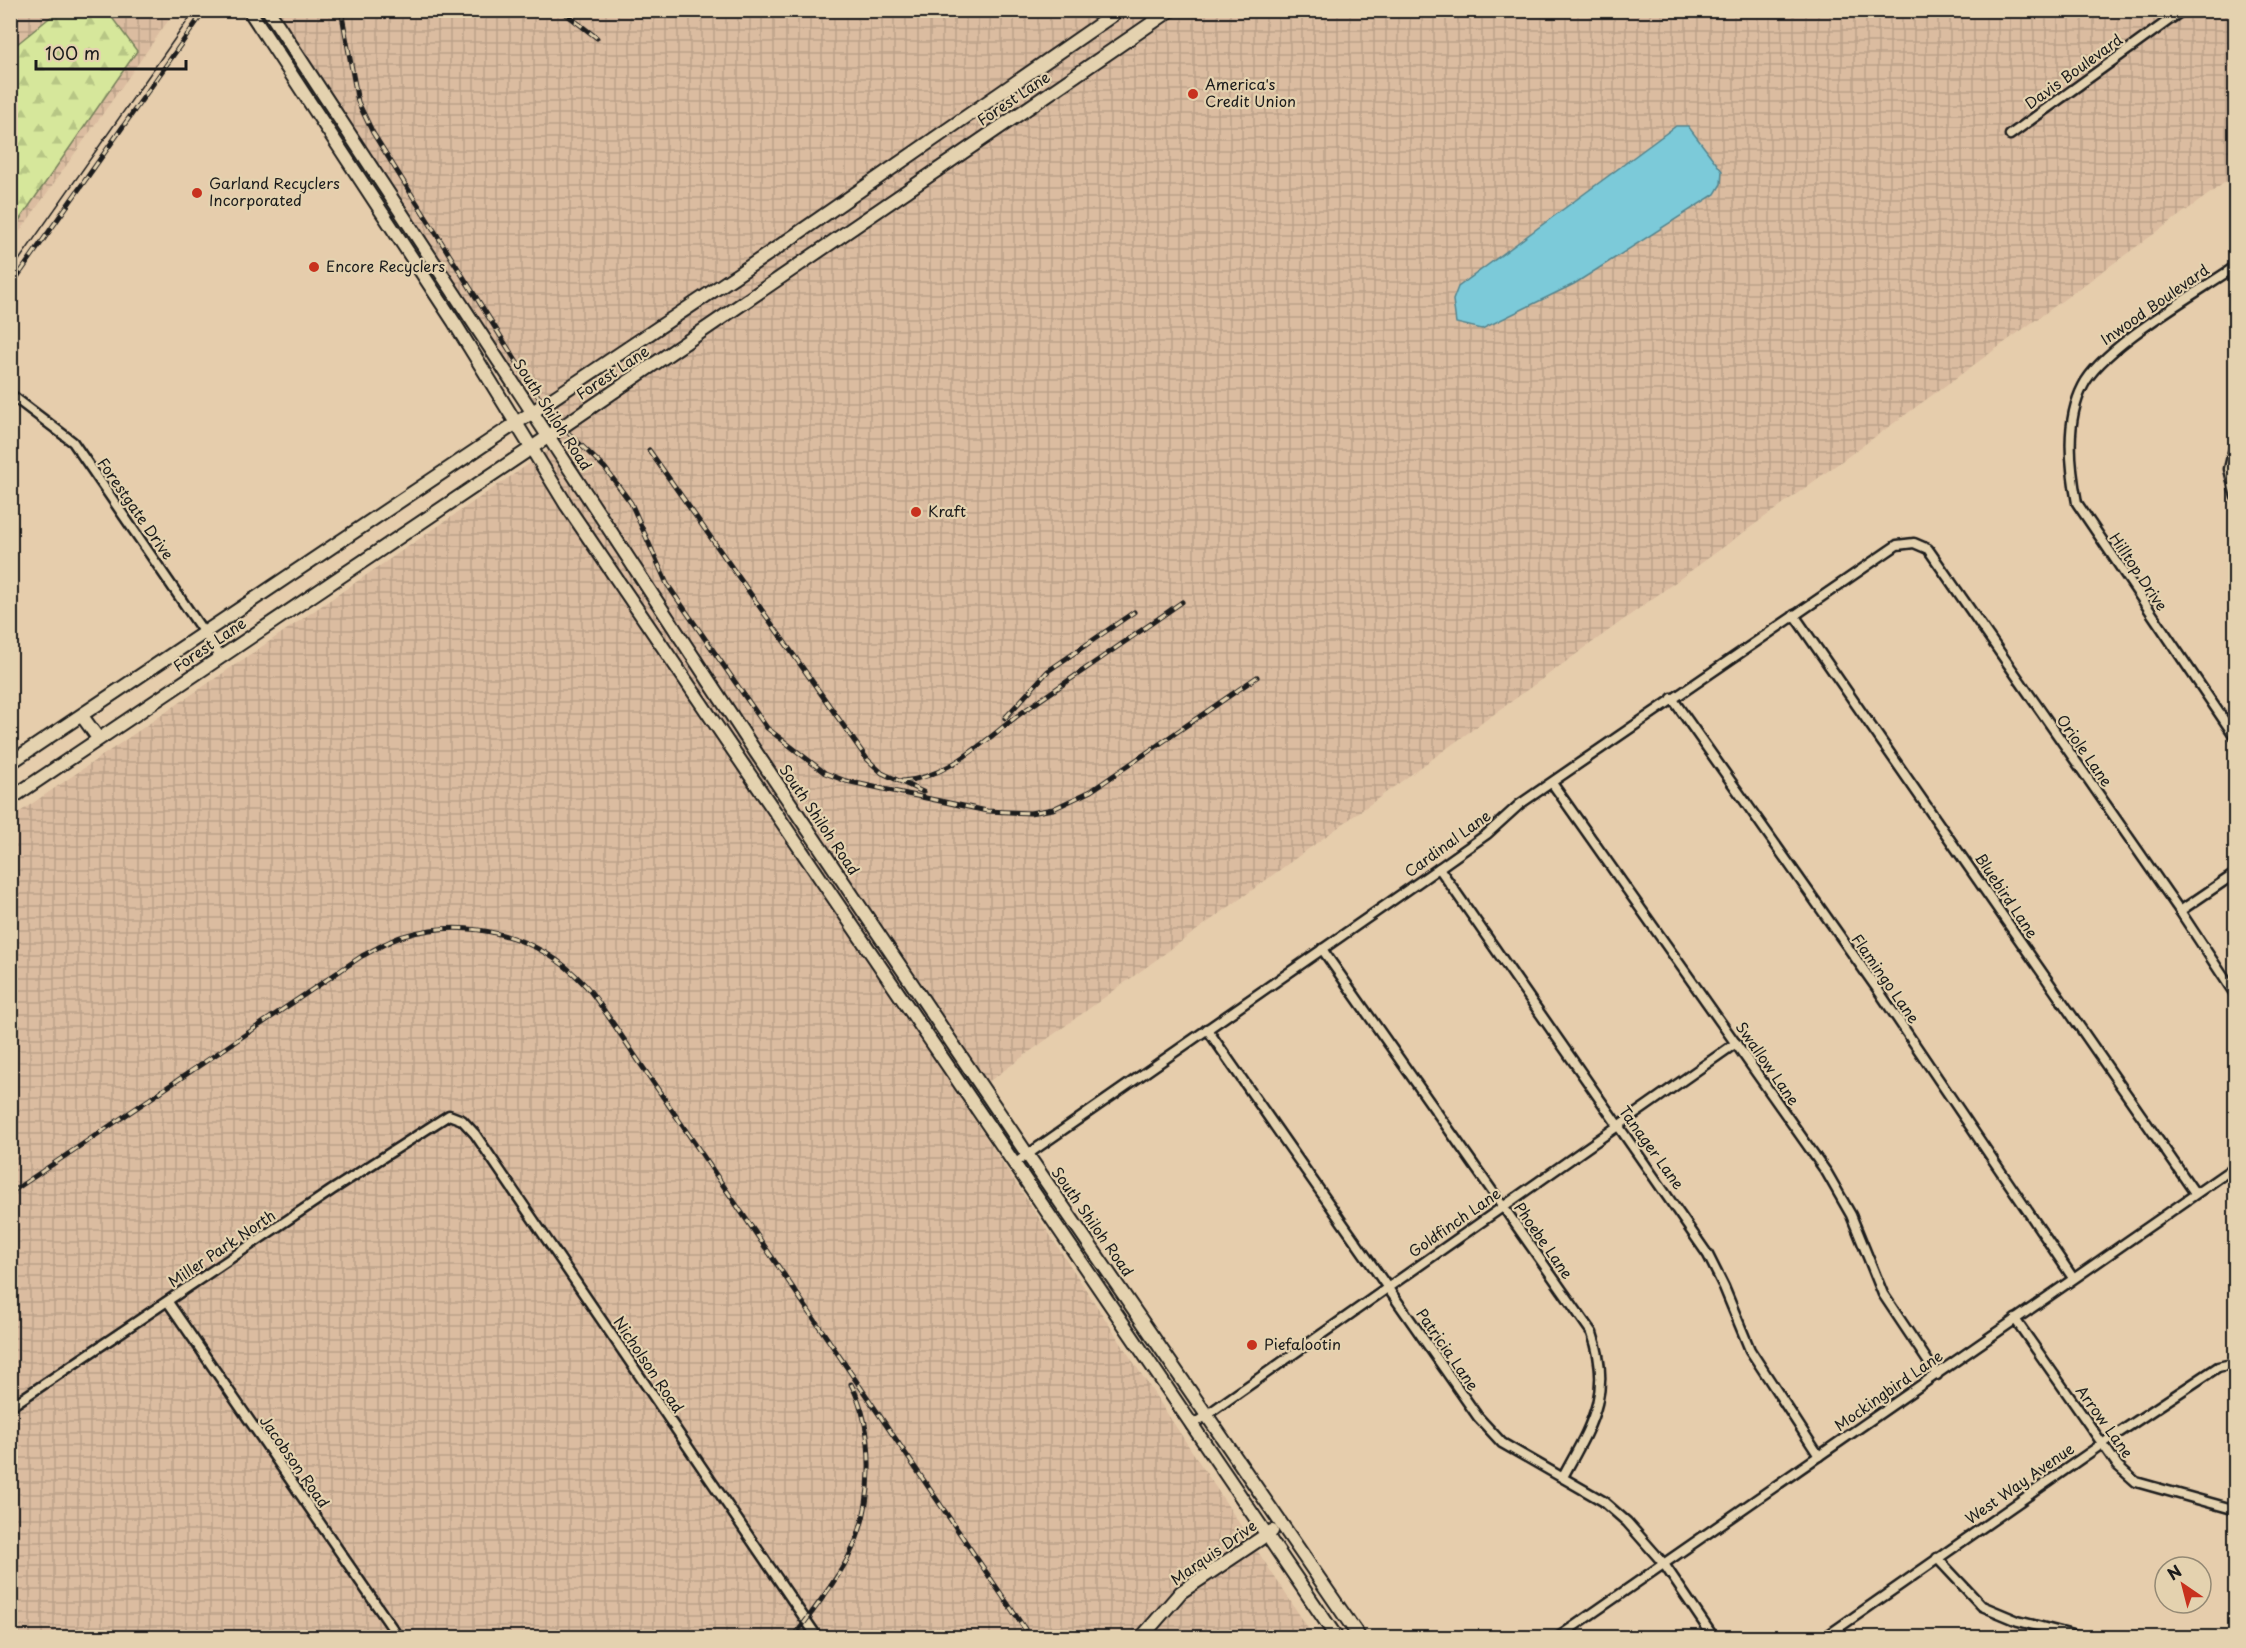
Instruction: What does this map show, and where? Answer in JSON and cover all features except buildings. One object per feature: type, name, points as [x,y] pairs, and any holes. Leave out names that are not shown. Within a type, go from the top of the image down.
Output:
[{"type":"main road","name":"South Shiloh Road","points":[[249,10],[454,322],[530,449],[1336,1638]]},
{"type":"main road","name":"South Shiloh Road","points":[[268,10],[754,751],[1027,1154],[1360,1638]]},
{"type":"main road","name":"Forest Lane","points":[[10,763],[771,252],[1120,10]]},
{"type":"main road","name":"Forest Lane","points":[[10,798],[530,449],[1171,10]]},
{"type":"main road","points":[[82,716],[98,738]]},
{"type":"main road","name":"Marquis Drive","points":[[1141,1638],[1180,1592],[1282,1524]]},
{"type":"street","name":"Davis Boulevard","points":[[2010,135],[2183,10]]},
{"type":"street","name":"Inwood Boulevard","points":[[2078,403],[2082,388],[2105,356],[2235,266]]},
{"type":"street","name":"Forestgate Drive","points":[[10,394],[73,442],[220,656]]},
{"type":"street","name":"Hilltop Drive","points":[[2078,403],[2071,430],[2072,475],[2077,503],[2235,738]]},
{"type":"street","points":[[2235,440],[2229,469],[2235,497]]},
{"type":"street","name":"Oriole Lane","points":[[1897,545],[1914,543],[1928,549],[2180,911],[2235,996]]},
{"type":"street","name":"Cardinal Lane","points":[[1014,1164],[1439,868],[1552,783],[1672,698],[1897,545]]},
{"type":"street","name":"Bluebird Lane","points":[[1794,615],[2195,1193]]},
{"type":"street","name":"Flamingo Lane","points":[[1672,698],[1878,990],[2073,1278]]},
{"type":"street","name":"Swallow Lane","points":[[1552,783],[1827,1173],[1851,1215],[1883,1294],[1937,1375]]},
{"type":"street","name":"Tanager Lane","points":[[1439,868],[1708,1255],[1724,1287],[1749,1350],[1819,1456]]},
{"type":"street","points":[[2180,911],[2235,873]]},
{"type":"street","name":"Phoebe Lane","points":[[1322,949],[1592,1333],[1599,1354],[1601,1395],[1585,1436],[1563,1477]]},
{"type":"street","name":"Patricia Lane","points":[[1207,1029],[1479,1418],[1502,1443],[1563,1477],[1607,1505],[1627,1522],[1664,1564],[1714,1638]]},
{"type":"street","name":"Goldfinch Lane","points":[[1191,1426],[1736,1043]]},
{"type":"street","name":"Miller Park North","points":[[10,1407],[341,1184],[449,1115]]},
{"type":"street","name":"Nicholson Road","points":[[449,1115],[462,1120],[475,1134],[818,1638]]},
{"type":"street","name":"Mockingbird Lane","points":[[1557,1638],[2235,1166]]},
{"type":"street","name":"Jacobson Road","points":[[168,1302],[399,1638]]},
{"type":"street","name":"Arrow Lane","points":[[2015,1319],[2118,1466],[2136,1482],[2235,1510]]},
{"type":"street","name":"West Way Avenue","points":[[1824,1638],[2218,1366],[2235,1363]]},
{"type":"street","points":[[1937,1558],[1982,1606],[2018,1622],[2084,1638]]},
{"type":"shaded area","points":[[11,11],[175,11],[11,244]]},
{"type":"shaded area","points":[[278,11],[2235,11],[2235,175],[962,1101],[1314,1637],[11,1638],[11,818],[561,442]]},
{"type":"green space","points":[[58,11],[107,11],[137,51],[11,232],[11,49]]},
{"type":"water","points":[[1676,126],[1688,126],[1722,171],[1721,184],[1715,194],[1574,284],[1482,329],[1456,323],[1453,300],[1458,287]]},
{"type":"tram line","points":[[10,273],[195,10]]},
{"type":"railway","points":[[10,287],[205,10]]},
{"type":"railway","points":[[341,10],[358,102],[373,133],[543,404],[561,426],[605,468],[631,503],[667,584],[767,728],[825,773],[846,781],[987,811],[1030,813],[1053,809],[1091,791],[1257,677]]},
{"type":"railway","points":[[561,10],[597,38]]},
{"type":"railway","points":[[649,450],[867,759],[882,773],[923,792]]},
{"type":"railway","points":[[902,781],[920,778],[953,764],[1027,709],[1182,602]]},
{"type":"railway","points":[[1005,718],[1048,671],[1134,612]]},
{"type":"railway","points":[[10,1193],[362,956],[389,942],[407,935],[454,928],[478,930],[524,942],[546,953],[565,967],[596,999],[1031,1638]]},
{"type":"railway","points":[[793,1638],[822,1599],[848,1558],[857,1539],[863,1517],[869,1471],[868,1448],[865,1425],[851,1384]]},
{"type":"place","name":"America's Credit Union","points":[[1193,94]]},
{"type":"place","name":"Garland Recyclers Incorporated","points":[[197,193]]},
{"type":"place","name":"Encore Recyclers","points":[[314,267]]},
{"type":"place","name":"Kraft","points":[[916,512]]},
{"type":"place","name":"Piefalootin","points":[[1252,1345]]}]
